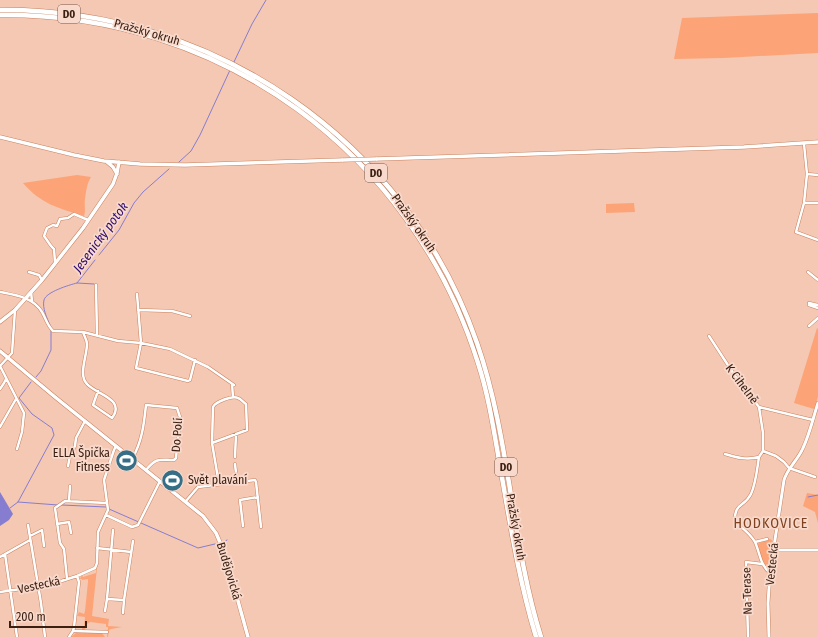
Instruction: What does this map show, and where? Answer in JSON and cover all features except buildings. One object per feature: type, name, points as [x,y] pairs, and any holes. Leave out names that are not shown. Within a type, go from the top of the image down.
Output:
[{"type":"highway","name":"Pražský okruh","points":[[0,10],[58,12],[94,17],[124,23],[174,38],[222,61],[294,107],[324,130],[372,176],[394,202],[421,241],[440,273],[463,321],[478,363],[485,388],[520,576],[536,637]]},
{"type":"highway","name":"Pražský okruh","points":[[0,15],[57,17],[122,28],[172,43],[241,67],[297,103],[327,126],[354,151],[398,199],[426,238],[445,270],[477,342],[488,378],[528,591],[541,637]]},
{"type":"main road","points":[[0,137],[104,161],[171,165],[736,148],[818,142]]},
{"type":"main road","points":[[104,161],[112,165],[117,175]]},
{"type":"main road","points":[[0,322],[5,320],[32,292],[83,228],[113,184],[117,175],[119,162]]},
{"type":"main road","name":"Budějovická","points":[[0,351],[132,459],[186,501],[211,524],[221,543],[248,637]]},
{"type":"street","points":[[804,144],[807,174],[804,203],[796,232],[818,240]]},
{"type":"street","points":[[807,174],[818,175]]},
{"type":"street","points":[[804,203],[818,203]]},
{"type":"street","points":[[55,263],[54,249],[44,236],[47,228],[49,226],[57,226],[60,219],[68,218],[74,214],[88,220]]},
{"type":"street","points":[[29,272],[39,275],[42,280]]},
{"type":"street","points":[[808,272],[817,277]]},
{"type":"street","points":[[96,285],[97,335]]},
{"type":"street","points":[[0,292],[19,296],[32,301],[42,312],[48,325],[53,330],[83,332],[118,341],[141,343],[170,349],[195,360],[233,384],[233,397]]},
{"type":"street","points":[[32,292],[32,301]]},
{"type":"street","points":[[137,294],[141,343],[136,368],[188,381],[190,380],[195,360]]},
{"type":"street","points":[[809,304],[818,307]]},
{"type":"street","points":[[15,310],[12,353],[0,366],[25,415],[16,449]]},
{"type":"street","points":[[138,310],[172,311],[190,316]]},
{"type":"street","points":[[809,326],[818,318]]},
{"type":"street","points":[[83,332],[87,343],[83,377],[86,384],[98,391],[116,403],[116,413],[112,418],[93,405],[98,391]]},
{"type":"street","name":"K Cihelně","points":[[709,336],[737,379],[759,407],[763,433],[763,451]]},
{"type":"street","points":[[0,389],[6,377]]},
{"type":"street","points":[[212,442],[247,430],[247,407],[246,404],[237,397],[233,397],[213,405],[212,442],[219,484]]},
{"type":"street","points":[[0,427],[16,399]]},
{"type":"street","name":"Vestecká","points":[[769,637],[768,603],[770,574],[783,485],[789,468],[804,448],[818,403]]},
{"type":"street","name":"Do Polí","points":[[132,459],[137,451],[142,436],[146,404],[177,408],[180,416],[176,458],[174,460],[157,460],[153,462],[146,470]]},
{"type":"street","points":[[759,407],[812,420]]},
{"type":"street","points":[[68,466],[70,456],[75,446],[76,438],[85,421]]},
{"type":"street","points":[[236,434],[236,457]]},
{"type":"street","points":[[116,446],[104,480],[107,507],[106,515],[98,532],[97,548],[131,552]]},
{"type":"street","points":[[770,574],[764,569],[755,542],[748,533],[735,522],[737,507],[751,494],[759,457],[763,451],[776,456],[789,468],[815,476]]},
{"type":"street","points":[[725,454],[742,459],[759,457]]},
{"type":"street","points":[[235,464],[237,482]]},
{"type":"street","points":[[186,501],[197,487],[255,480],[261,527]]},
{"type":"street","points":[[106,515],[132,527],[136,527],[160,481]]},
{"type":"street","points":[[69,501],[70,486]]},
{"type":"street","points":[[243,526],[240,500],[258,497]]},
{"type":"street","points":[[67,579],[64,549],[60,543],[55,511],[61,503],[69,501],[107,507]]},
{"type":"street","points":[[57,524],[70,522],[71,533]]},
{"type":"street","points":[[28,525],[45,637]]},
{"type":"street","points":[[30,536],[42,530],[44,546]]},
{"type":"street","points":[[105,611],[113,530]]},
{"type":"street","name":"Vestecká","points":[[755,542],[767,539]]},
{"type":"street","points":[[0,557],[30,540]]},
{"type":"street","points":[[123,614],[133,541]]},
{"type":"street","name":"Vestecká","points":[[0,592],[38,587],[77,576],[95,568],[97,563],[97,548]]},
{"type":"street","points":[[773,550],[818,550]]},
{"type":"street","points":[[5,554],[17,637]]},
{"type":"street","name":"Na Terase","points":[[748,637],[746,562],[762,564]]},
{"type":"street","points":[[69,637],[74,631],[79,582],[77,576]]},
{"type":"street","points":[[107,599],[124,600]]},
{"type":"street","points":[[74,631],[107,632]]},
{"type":"shaded area","points":[[818,13],[818,53],[674,59],[682,18]]},
{"type":"shaded area","points":[[77,175],[91,177],[86,191],[84,216],[58,208],[43,201],[23,183]]},
{"type":"shaded area","points":[[634,203],[635,212],[606,213],[606,204]]},
{"type":"shaded area","points":[[817,328],[818,397],[814,409],[794,403]]},
{"type":"shaded area","points":[[0,492],[13,514],[9,520],[0,526]]},
{"type":"shaded area","points":[[807,493],[818,495],[818,523],[815,512],[803,506]]},
{"type":"shaded area","points":[[770,539],[772,540],[768,570],[765,568],[757,544]]},
{"type":"shaded area","points":[[97,568],[92,616],[109,619],[108,626],[122,627],[109,630],[108,637],[108,627],[106,627],[106,624],[90,622],[87,624],[85,630],[82,630],[82,627],[84,627],[85,617],[77,616],[79,612],[84,614],[85,611],[88,582],[88,579],[80,579],[82,575],[83,577],[96,573]]},
{"type":"shaded area","points":[[76,633],[102,633],[105,637],[71,637]]},
{"type":"waterway","name":"Jesenický potok","points":[[233,64],[252,24],[266,0]]},
{"type":"waterway","name":"Jesenický potok","points":[[179,162],[191,151],[200,135],[230,70]]},
{"type":"waterway","name":"Jesenický potok","points":[[99,255],[119,230],[134,203],[143,192],[169,169]]},
{"type":"waterway","name":"Jesenický potok","points":[[50,325],[45,313],[44,300],[46,297],[58,289],[77,283],[95,260]]},
{"type":"waterway","points":[[77,283],[94,284]]},
{"type":"waterway","name":"Jesenický potok","points":[[36,377],[41,371],[51,350],[51,330]]},
{"type":"waterway","name":"Jesenický potok","points":[[10,508],[18,502],[54,435],[52,428],[32,414],[19,398],[31,382]]},
{"type":"waterway","points":[[808,497],[818,495]]},
{"type":"waterway","points":[[18,502],[58,505]]},
{"type":"waterway","points":[[61,505],[106,507]]},
{"type":"waterway","points":[[109,509],[198,548],[219,543]]},
{"type":"place","name":"ELLA Špička Fitness","points":[[126,460]]},
{"type":"place","name":"Svět plavání","points":[[172,480]]},
{"type":"district","name":"HODKOVICE","points":[[771,523]]}]
